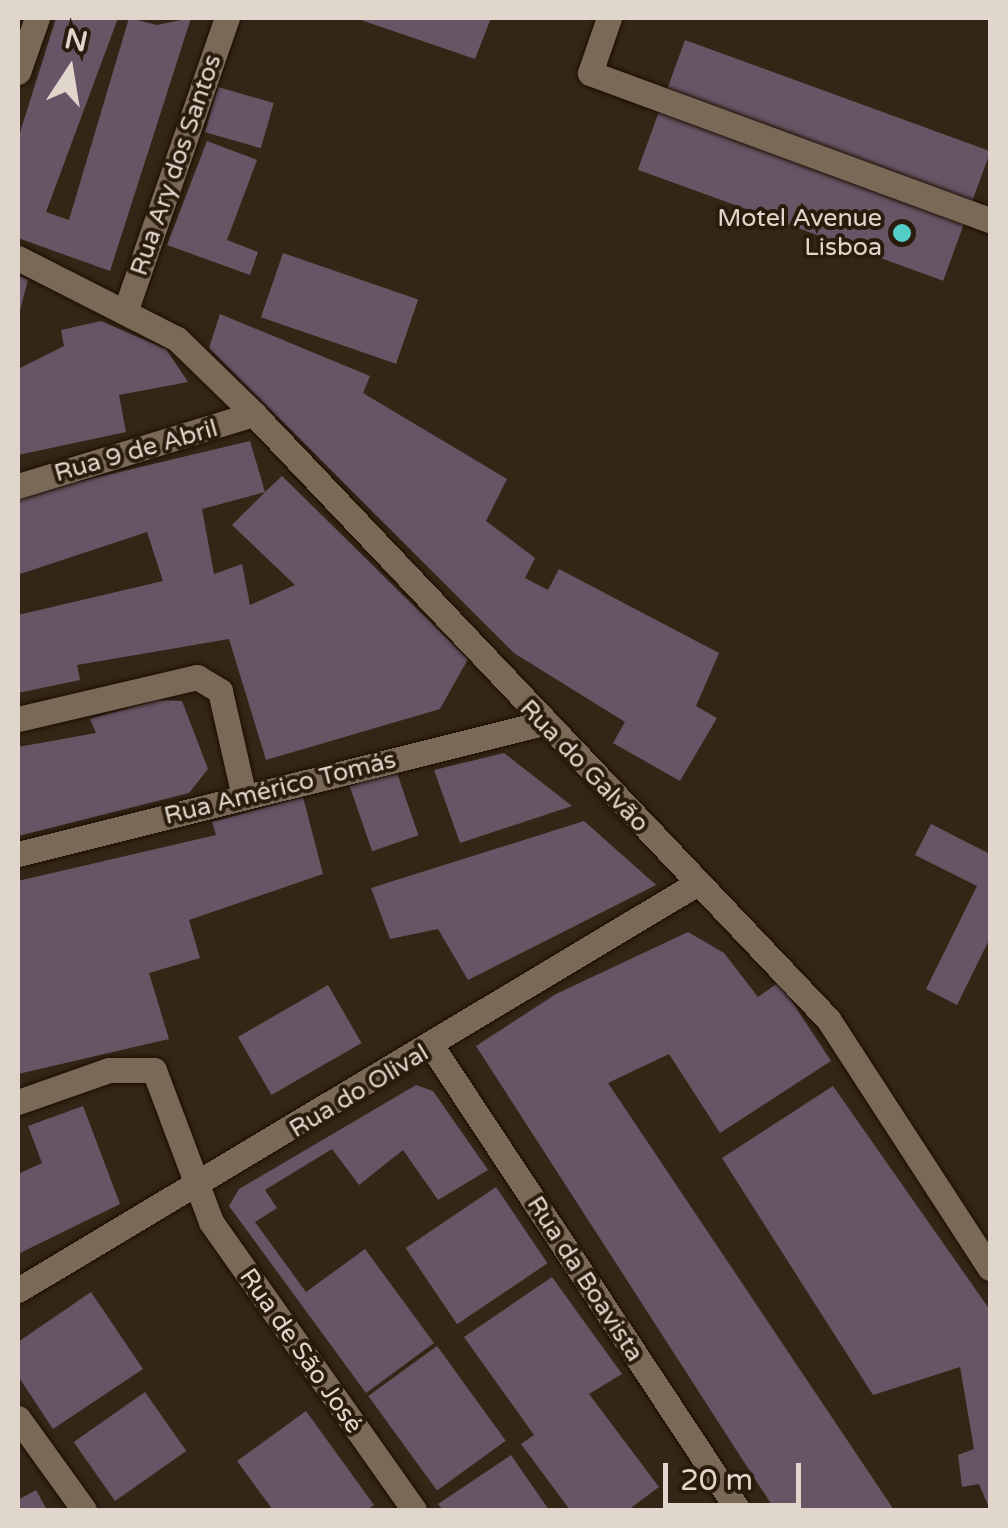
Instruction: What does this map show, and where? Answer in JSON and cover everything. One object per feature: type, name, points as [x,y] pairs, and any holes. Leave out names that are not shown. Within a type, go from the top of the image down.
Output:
[{"type":"street","points":[[18,72],[37,18]]},
{"type":"street","name":"Rua Ary dos Santos","points":[[124,312],[227,18]]},
{"type":"street","points":[[609,18],[590,73],[990,220]]},
{"type":"street","name":"Rua do Galvão","points":[[18,258],[176,339],[254,414],[542,722],[828,1019],[990,1268]]},
{"type":"street","name":"Rua 9 de Abril","points":[[18,486],[254,414]]},
{"type":"street","points":[[18,719],[197,677],[220,691],[244,797]]},
{"type":"street","name":"Rua Américo Tomás","points":[[18,854],[542,722]]},
{"type":"street","name":"Rua do Olival","points":[[18,1290],[433,1048],[696,884]]},
{"type":"street","name":"Rua da Boavista","points":[[433,1048],[738,1510]]},
{"type":"street","name":"Rua de São José","points":[[18,1102],[108,1070],[154,1070],[211,1222],[414,1510]]},
{"type":"street","points":[[18,1418],[84,1510]]},
{"type":"building","points":[[56,18],[118,18],[46,212],[69,220],[129,18],[157,25],[191,18],[110,271],[18,238],[18,139]]},
{"type":"building","points":[[355,18],[491,18],[475,59]]},
{"type":"building","name":"Motel Avenue Lisboa","points":[[685,40],[990,151],[943,281],[638,170]]},
{"type":"building","points":[[218,87],[274,103],[261,148],[205,132]]},
{"type":"building","points":[[207,141],[257,160],[227,240],[258,252],[250,275],[167,245]]},
{"type":"building","points":[[283,253],[418,300],[396,364],[261,317]]},
{"type":"building","points":[[18,275],[28,280],[19,314],[18,314]]},
{"type":"building","points":[[220,314],[370,376],[363,393],[507,479],[486,521],[535,558],[525,578],[548,590],[559,569],[719,653],[696,706],[717,718],[680,781],[613,743],[625,722],[514,653],[209,348]]},
{"type":"building","points":[[101,321],[166,349],[188,382],[119,395],[126,432],[18,455],[18,369],[64,346],[61,330]]},
{"type":"building","points":[[250,441],[265,492],[282,476],[468,659],[440,709],[266,760],[229,639],[77,665],[80,680],[18,693],[18,615],[163,581],[147,532],[20,574],[18,496]],"holes":[[[265,492],[232,525],[295,585],[250,605],[242,564],[214,574],[202,509]]]},
{"type":"building","points":[[158,700],[182,701],[208,769],[189,793],[18,836],[18,747],[96,733],[90,719]]},
{"type":"building","points":[[504,753],[572,806],[460,843],[434,770]]},
{"type":"building","points":[[396,770],[418,835],[372,851],[350,786]]},
{"type":"building","points":[[303,797],[323,874],[189,920],[200,958],[149,973],[169,1039],[18,1074],[18,881],[216,835],[212,822]]},
{"type":"building","points":[[584,821],[656,885],[468,980],[438,929],[390,939],[371,888]]},
{"type":"building","points":[[931,824],[990,854],[990,938],[957,1005],[926,989],[977,886],[915,855]]},
{"type":"building","points":[[688,932],[724,953],[758,997],[779,982],[831,1061],[720,1133],[669,1054],[608,1083],[894,1510],[775,1510],[476,1046],[556,994]]},
{"type":"building","points":[[328,985],[362,1043],[271,1095],[238,1037]]},
{"type":"building","points":[[416,1085],[433,1091],[488,1170],[438,1200],[403,1150],[359,1185],[332,1149],[265,1190],[277,1208],[255,1222],[306,1292],[365,1249],[434,1343],[366,1393],[229,1206],[239,1189]]},
{"type":"building","points":[[833,1086],[990,1310],[990,1510],[979,1484],[962,1487],[958,1455],[974,1449],[960,1367],[873,1395],[722,1158]]},
{"type":"building","points":[[83,1106],[120,1204],[18,1254],[18,1174],[42,1163],[28,1126]]},
{"type":"building","points":[[496,1187],[547,1263],[457,1324],[406,1248]]},
{"type":"building","points":[[552,1277],[622,1374],[589,1394],[659,1487],[628,1510],[570,1510],[521,1444],[534,1435],[464,1337]]},
{"type":"building","points":[[91,1292],[143,1369],[53,1429],[18,1376],[18,1342]]},
{"type":"building","points":[[437,1346],[506,1441],[437,1491],[368,1396]]},
{"type":"building","points":[[145,1392],[186,1451],[115,1501],[74,1442]]},
{"type":"building","points":[[306,1411],[374,1505],[367,1510],[273,1510],[237,1461]]},
{"type":"building","points":[[511,1455],[549,1510],[443,1510],[438,1504]]},
{"type":"building","points":[[36,1490],[47,1510],[18,1510],[18,1500]]},
{"type":"place","name":"Motel Avenue Lisboa","points":[[902,233]]}]
